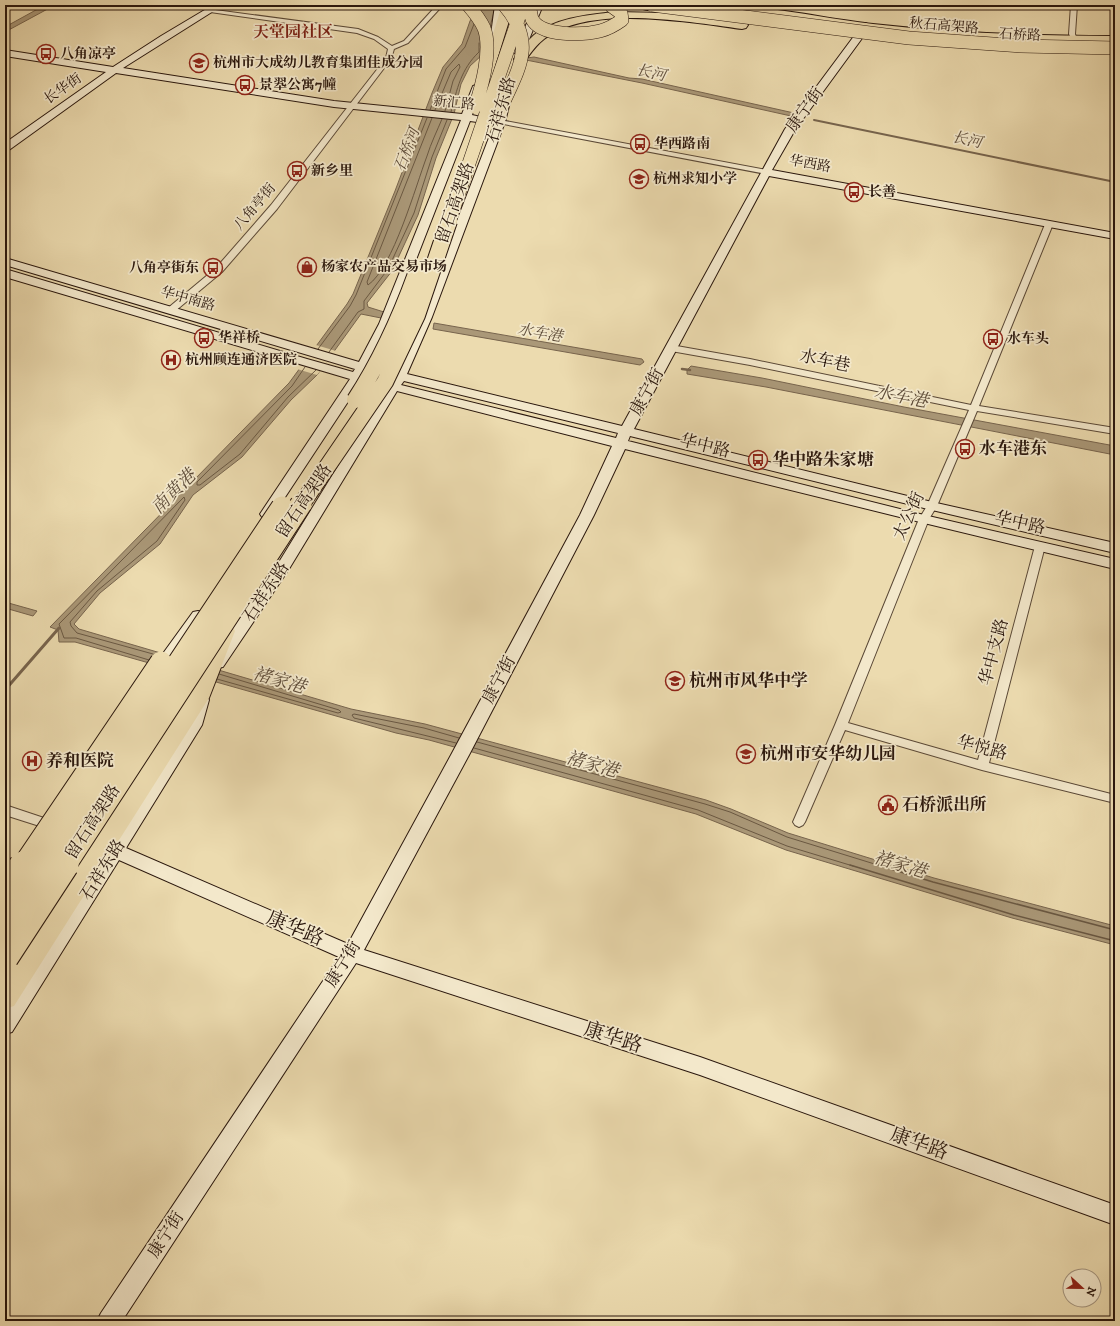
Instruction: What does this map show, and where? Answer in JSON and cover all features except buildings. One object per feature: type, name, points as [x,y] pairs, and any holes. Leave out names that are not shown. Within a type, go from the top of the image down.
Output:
[{"type":"highway","points":[[468,5],[482,22],[487,35],[486,56],[478,100]]},
{"type":"highway","points":[[455,205],[486,147],[520,59],[524,43],[521,28],[516,18],[504,5]]},
{"type":"highway","name":"留石高架路","points":[[5,923],[283,505],[370,378],[402,315],[478,100],[508,5]]},
{"type":"highway","name":"留石高架路","points":[[5,998],[15,961],[198,698],[235,606],[300,506],[385,382],[417,315],[522,5]]},
{"type":"highway","points":[[531,5],[530,17],[538,26],[552,31],[581,34],[603,31],[619,24],[622,20],[621,12],[610,5]]},
{"type":"highway","points":[[630,5],[675,15],[833,37],[914,43],[1043,48],[1073,43]]},
{"type":"highway","name":"秋石高架路","points":[[652,5],[909,38],[968,43],[1073,43],[1115,48]]},
{"type":"highway","name":"秋石高架路","points":[[694,5],[844,26],[929,35],[1012,41],[1115,43]]},
{"type":"highway","points":[[702,5],[733,10]]},
{"type":"highway","points":[[520,59],[532,44],[542,35],[561,26],[602,17],[650,16],[742,25]]},
{"type":"highway","points":[[5,890],[192,617],[283,505]]},
{"type":"main road","name":"长华街","points":[[5,148],[113,71],[161,39],[219,5]]},
{"type":"main road","name":"石祥东路","points":[[5,890],[49,824],[234,564],[360,372],[391,310],[461,119],[497,27],[499,5]]},
{"type":"main road","name":"石祥东路","points":[[5,1026],[194,725],[206,683],[215,666],[282,569],[397,381],[426,317],[500,122],[516,60],[539,5]]},
{"type":"main road","name":"石桥路","points":[[638,5],[1010,48],[1115,52]]},
{"type":"main road","name":"石桥路","points":[[719,5],[863,31],[985,36],[1073,43],[1115,40]]},
{"type":"main road","name":"康宁街","points":[[109,1321],[352,954],[460,755],[587,515],[623,437],[766,172],[790,129],[863,31]]},
{"type":"main road","name":"新汇路","points":[[5,54],[351,108],[500,122]]},
{"type":"main road","name":"华西路","points":[[766,172],[1115,236]]},
{"type":"main road","name":"华中南路","points":[[5,261],[330,357],[360,372]]},
{"type":"main road","name":"华中南路","points":[[5,273],[322,368],[360,372]]},
{"type":"main road","name":"华中路","points":[[360,372],[623,437],[924,519],[1115,564]]},
{"type":"main road","name":"华中路","points":[[623,437],[1115,548]]},
{"type":"main road","name":"康华路","points":[[115,851],[352,954],[700,1066],[1115,1215]]},
{"type":"street","points":[[210,10],[358,31],[376,38],[392,48],[406,42],[440,5]]},
{"type":"street","points":[[1073,43],[1072,34],[1074,5]]},
{"type":"street","name":"八角亭街","points":[[171,310],[219,270],[274,207],[389,58],[392,48]]},
{"type":"street","name":"华西路","points":[[500,122],[766,172]]},
{"type":"street","name":"太公街","points":[[799,822],[841,725],[924,519],[932,506],[963,434],[1049,224]]},
{"type":"street","name":"水车巷","points":[[671,348],[750,362],[971,412],[1115,431]]},
{"type":"street","name":"华中支路","points":[[982,766],[1040,546]]},
{"type":"street","name":"华悦路","points":[[841,725],[982,766],[1115,799]]},
{"type":"street","points":[[5,810],[49,824]]},
{"type":"water","points":[[45,5],[55,5],[5,32],[5,27]]},
{"type":"water","points":[[479,5],[496,5],[482,55],[470,66],[461,84],[454,114],[436,158],[418,215],[392,271],[367,303],[368,307],[384,312],[381,318],[361,314],[317,375],[291,400],[242,457],[193,495],[160,544],[100,593],[74,624],[79,629],[351,709],[425,724],[706,800],[788,833],[934,878],[1115,926],[1115,945],[1012,918],[786,850],[696,814],[429,740],[396,733],[75,642],[59,642],[58,630],[50,627],[289,383],[347,304],[353,294],[395,191],[443,67],[462,44],[470,21]]},
{"type":"water","points":[[534,57],[629,78],[642,79],[794,113],[794,115],[791,116],[642,83],[526,60],[527,58]]},
{"type":"water","points":[[434,323],[642,359],[644,362],[640,365],[433,329]]},
{"type":"water","points":[[691,366],[762,378],[904,407],[1115,446],[1115,455],[766,387],[687,374],[687,370]]},
{"type":"water","points":[[5,602],[37,611],[33,616],[5,608]]},
{"type":"pier","name":"华祥桥","points":[[316,345],[336,351],[317,375],[297,369]]},
{"type":"waterway","name":"长河","points":[[814,120],[1115,182]]},
{"type":"waterway","name":"水车港","points":[[682,369],[690,370]]},
{"type":"waterway","name":"南黄港","points":[[5,690],[59,628]]},
{"type":"place","name":"八角凉亭","points":[[46,54]]},
{"type":"place","name":"杭州市大成幼儿教育集团佳成分园","points":[[199,63]]},
{"type":"place","name":"景翆公寓7幢","points":[[245,85]]},
{"type":"place","name":"华西路南","points":[[640,144]]},
{"type":"place","name":"新乡里","points":[[297,171]]},
{"type":"place","name":"杭州求知小学","points":[[639,179]]},
{"type":"place","name":"长善","points":[[854,192]]},
{"type":"place","name":"杨家农产品交易市场","points":[[307,267]]},
{"type":"place","name":"八角亭街东","points":[[213,268]]},
{"type":"place","name":"华祥桥","points":[[204,338]]},
{"type":"place","name":"水车头","points":[[993,339]]},
{"type":"place","name":"杭州顾连通济医院","points":[[171,360]]},
{"type":"place","name":"水车港东","points":[[965,449]]},
{"type":"place","name":"华中路朱家塘","points":[[758,460]]},
{"type":"place","name":"杭州市风华中学","points":[[675,681]]},
{"type":"place","name":"杭州市安华幼儿园","points":[[746,754]]},
{"type":"place","name":"养和医院","points":[[32,761]]},
{"type":"place","name":"石桥派出所","points":[[888,805]]},
{"type":"district","name":"天堂园社区","points":[[293,32]]},
{"type":"water label","name":"石桥河","points":[[407,150]]},
{"type":"water label","name":"褚家港","points":[[279,681]]},
{"type":"water label","name":"褚家港","points":[[592,765]]},
{"type":"water label","name":"褚家港","points":[[900,865]]}]
